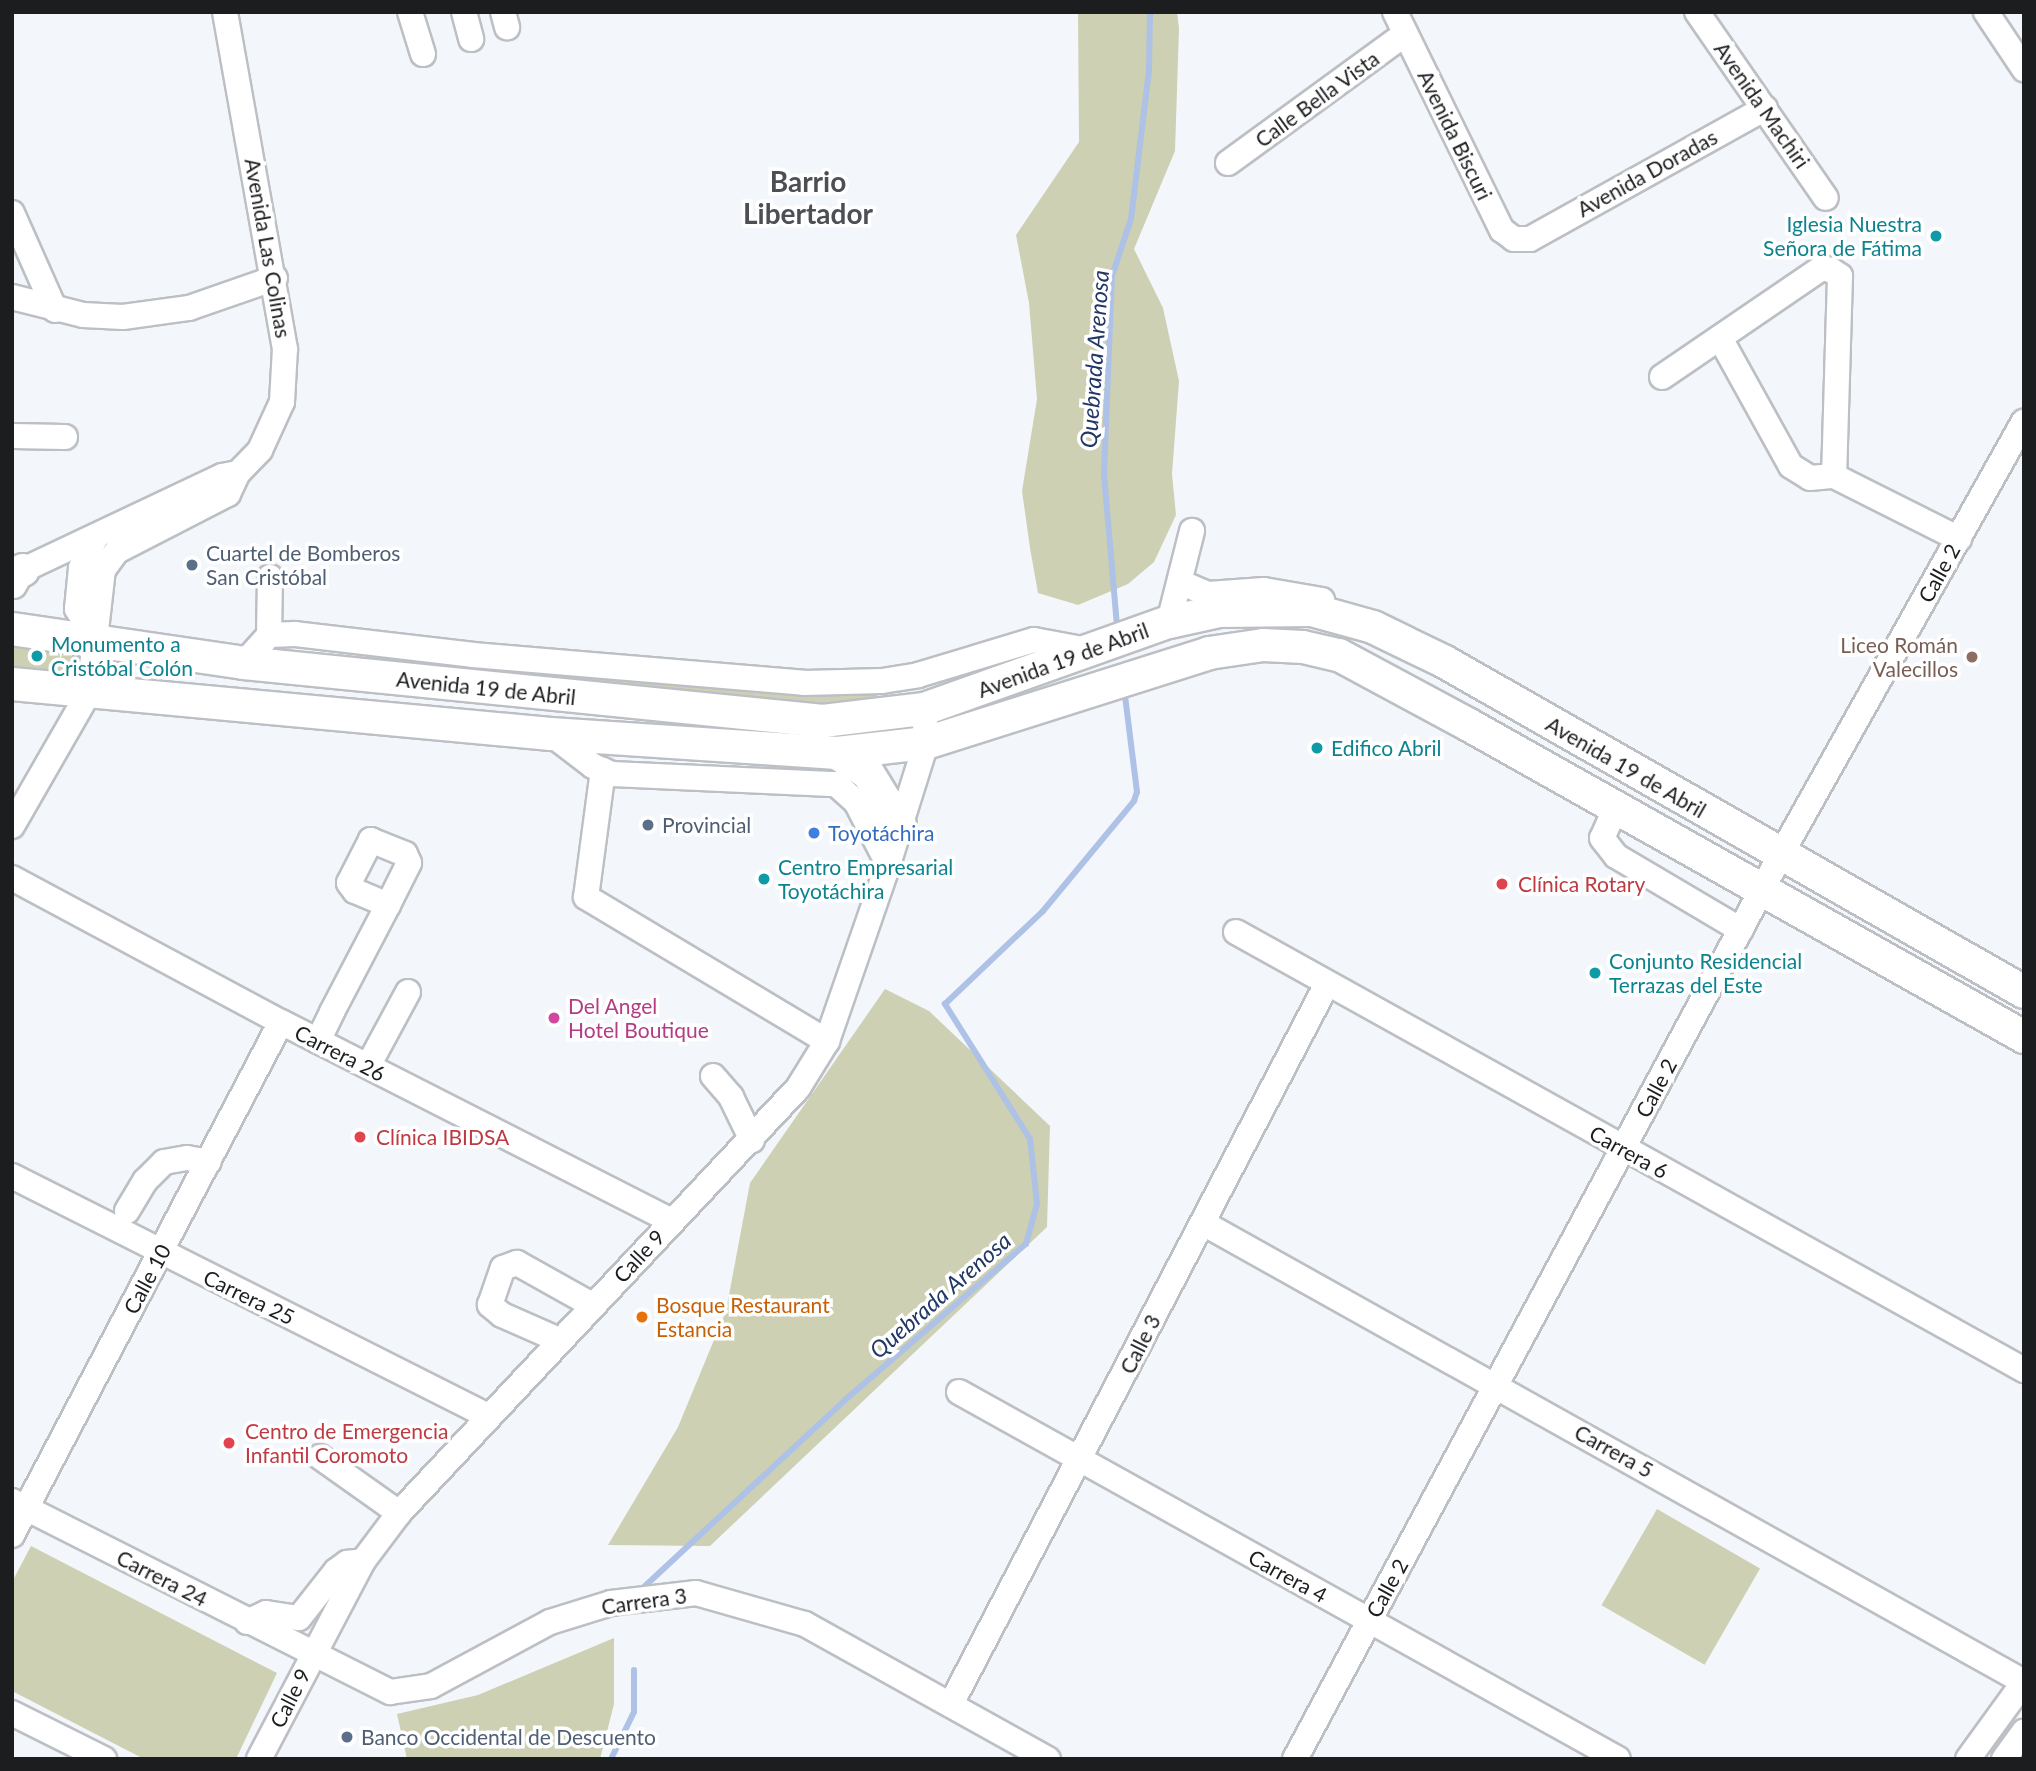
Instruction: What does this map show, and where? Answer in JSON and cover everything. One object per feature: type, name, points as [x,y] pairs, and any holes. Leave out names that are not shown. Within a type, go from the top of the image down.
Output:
[{"type":"main road","name":"Avenida 19 de Abril","points":[[12,629],[96,640],[145,651],[244,663],[769,718],[858,719],[924,709],[1082,649],[1169,622],[1219,611],[1312,610],[1373,627],[1445,662],[1780,856],[2024,992]]},
{"type":"main road","name":"Avenida 19 de Abril","points":[[12,684],[551,734],[837,753],[926,743],[1209,653],[1263,645],[1303,647],[1339,655],[1616,807],[2024,1037]]},
{"type":"main road","points":[[837,753],[868,773],[900,825]]},
{"type":"street","name":"Avenida Las Colinas","points":[[89,692],[103,570],[117,551],[228,494],[238,473],[260,450],[282,402],[285,349],[275,278],[225,12]]},
{"type":"street","points":[[410,12],[423,54]]},
{"type":"street","points":[[464,12],[471,38]]},
{"type":"street","name":"Avenida Machiri","points":[[1697,12],[1826,198]]},
{"type":"street","points":[[1986,12],[2024,69]]},
{"type":"street","name":"Calle Bella Vista","points":[[1228,163],[1400,23]]},
{"type":"street","name":"Avenida Biscuri","points":[[1400,23],[1502,230],[1514,239],[1530,239]]},
{"type":"street","name":"Avenida Doradas","points":[[1530,239],[1765,108]]},
{"type":"street","points":[[12,213],[55,310]]},
{"type":"street","points":[[1662,377],[1822,268],[1840,276],[1834,476]]},
{"type":"street","points":[[12,297],[55,310],[123,317],[189,308],[275,278]]},
{"type":"street","points":[[1720,338],[1791,466],[1810,478],[1834,476],[1959,539]]},
{"type":"street","name":"Calle 2","points":[[1295,1759],[1498,1386],[1780,856],[2024,422]]},
{"type":"street","points":[[12,436],[65,437]]},
{"type":"street","name":"Avenida Las Colinas","points":[[16,578],[222,476],[238,473]]},
{"type":"street","points":[[1169,622],[1182,583],[1192,531]]},
{"type":"street","points":[[95,539],[80,568],[77,609],[96,640]]},
{"type":"street","points":[[244,663],[269,635],[270,577]]},
{"type":"street","points":[[1182,583],[1208,594],[1265,590],[1324,600],[1335,617]]},
{"type":"street","points":[[269,635],[804,683],[882,681],[918,675],[1034,640],[1082,649]]},
{"type":"street","points":[[12,826],[89,692]]},
{"type":"street","name":"Calle 9","points":[[259,1759],[363,1561],[400,1513],[559,1340],[752,1140],[798,1088],[827,1041],[888,864],[926,743],[924,709]]},
{"type":"street","points":[[551,734],[603,770],[836,784],[856,802],[888,864]]},
{"type":"street","points":[[603,770],[586,897],[827,1041]]},
{"type":"street","points":[[1616,807],[1602,838],[1616,856],[1741,930]]},
{"type":"street","name":"Carrera 26","points":[[12,878],[281,1022],[672,1221]]},
{"type":"street","points":[[318,1041],[388,905]]},
{"type":"street","name":"Carrera 6","points":[[1236,932],[2024,1370]]},
{"type":"street","name":"Calle 3","points":[[951,1704],[1327,984]]},
{"type":"street","points":[[368,1066],[408,992]]},
{"type":"street","name":"Calle 10","points":[[12,1535],[19,1505],[161,1254],[281,1022]]},
{"type":"street","points":[[712,1076],[731,1097],[752,1140]]},
{"type":"street","points":[[127,1211],[145,1181],[164,1163],[187,1158],[209,1162]]},
{"type":"street","name":"Carrera 25","points":[[12,1176],[161,1254],[488,1416]]},
{"type":"street","name":"Carrera 5","points":[[1203,1223],[2024,1682]]},
{"type":"street","points":[[559,1340],[502,1315],[490,1305],[503,1268],[517,1263],[592,1305]]},
{"type":"street","name":"Carrera 4","points":[[960,1392],[1618,1759]]},
{"type":"street","points":[[320,1457],[400,1513]]},
{"type":"street","name":"Carrera 24","points":[[19,1505],[313,1655]]},
{"type":"street","points":[[247,1622],[266,1613],[299,1618],[336,1571],[347,1563],[363,1561]]},
{"type":"street","name":"Carrera 3","points":[[313,1655],[390,1692],[411,1690],[430,1686],[550,1622],[611,1604],[696,1593],[805,1624],[1048,1759]]},
{"type":"street","points":[[1968,1759],[2024,1682]]},
{"type":"street","points":[[12,1713],[104,1759]]},
{"type":"street","points":[[2004,1759],[2024,1731]]},
{"type":"green space","points":[[1078,12],[1177,12],[1179,28],[1175,151],[1134,249],[1163,308],[1179,381],[1172,474],[1176,515],[1154,562],[1128,584],[1078,605],[1038,593],[1030,548],[1022,491],[1037,399],[1029,303],[1016,235],[1079,142]]},
{"type":"green space","points":[[12,637],[82,650],[83,664],[70,675],[12,669]]},
{"type":"green space","points":[[368,657],[798,696],[878,694],[875,704],[802,707],[367,665]]},
{"type":"green space","points":[[885,989],[929,1011],[1050,1126],[1047,1227],[710,1546],[608,1545],[678,1427],[726,1311],[750,1183]]},
{"type":"green space","points":[[1657,1509],[1760,1568],[1705,1665],[1602,1605]]},
{"type":"green space","points":[[31,1546],[277,1673],[236,1759],[144,1759],[12,1691],[12,1582]]},
{"type":"green space","points":[[614,1638],[614,1704],[600,1759],[407,1759],[397,1714],[478,1695]]},
{"type":"waterway","name":"Quebrada Arenosa","points":[[1117,626],[1104,474],[1112,276],[1131,219],[1149,70],[1150,12]]},
{"type":"waterway","name":"Quebrada Arenosa","points":[[645,1586],[845,1400],[1026,1244],[1037,1204],[1030,1139],[945,1004],[1043,911],[1134,801],[1137,792],[1125,695]]},
{"type":"waterway","name":"Quebrada Arenosa","points":[[611,1759],[634,1712],[634,1670]]},
{"type":"place","name":"Iglesia Nuestra Señora de Fátima","points":[[1936,236]]},
{"type":"place","name":"Cuartel de Bomberos San Cristóbal","points":[[192,565]]},
{"type":"place","name":"Monumento a Cristóbal Colón","points":[[37,656]]},
{"type":"place","name":"Liceo Román Valecillos","points":[[1972,657]]},
{"type":"place","name":"Edifico Abril","points":[[1317,748]]},
{"type":"place","name":"Provincial","points":[[648,825]]},
{"type":"place","name":"Toyotáchira","points":[[814,833]]},
{"type":"place","name":"Centro Empresarial Toyotáchira","points":[[764,879]]},
{"type":"place","name":"Clínica Rotary","points":[[1502,884]]},
{"type":"place","name":"Conjunto Residencial Terrazas del Este","points":[[1595,973]]},
{"type":"place","name":"Del Angel Hotel Boutique","points":[[554,1018]]},
{"type":"place","name":"Clínica IBIDSA","points":[[360,1137]]},
{"type":"place","name":"Bosque Restaurant Estancia","points":[[642,1317]]},
{"type":"place","name":"Centro de Emergencia Infantil Coromoto","points":[[229,1443]]},
{"type":"place","name":"Banco Occidental de Descuento","points":[[347,1737]]},
{"type":"district","name":"Barrio Libertador","points":[[808,197]]}]
